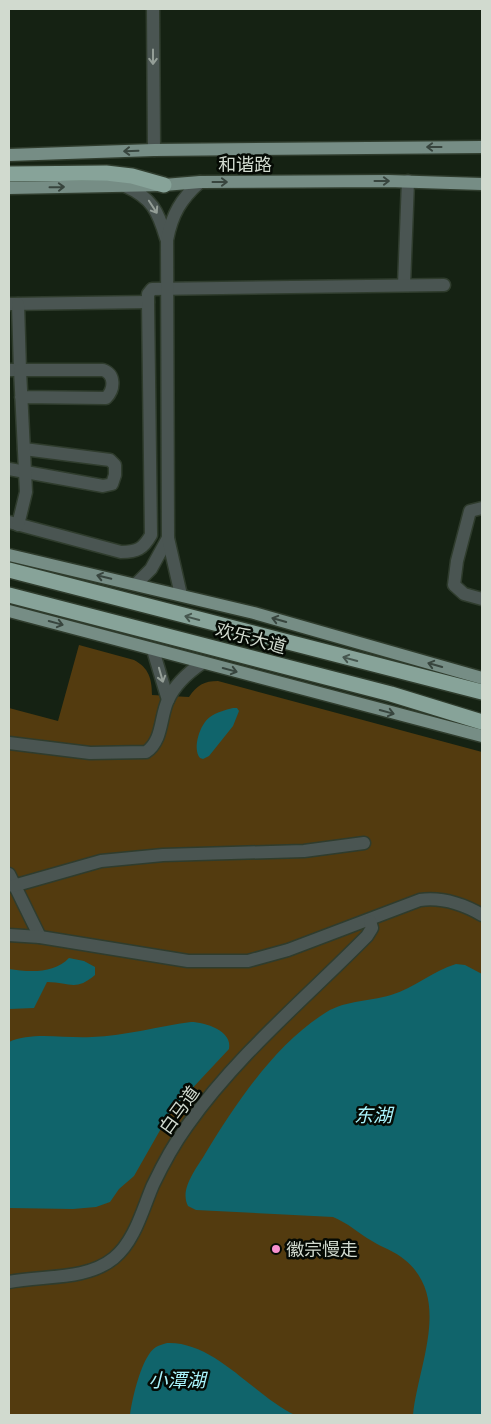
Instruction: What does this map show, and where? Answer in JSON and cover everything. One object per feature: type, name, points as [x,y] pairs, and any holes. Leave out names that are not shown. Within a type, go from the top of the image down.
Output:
[{"type":"highway","points":[[9,174],[121,174],[164,185]]},
{"type":"highway","name":"欢乐大道","points":[[9,570],[397,672],[482,692]]},
{"type":"highway","name":"欢乐大道","points":[[9,595],[391,694],[482,722]]},
{"type":"main road","name":"和谐路","points":[[9,155],[154,150],[482,147]]},
{"type":"main road","name":"和谐路","points":[[9,188],[164,185],[200,182],[408,181],[482,184]]},
{"type":"main road","name":"欢乐大道","points":[[9,555],[254,613],[482,678]]},
{"type":"main road","name":"欢乐大道","points":[[9,611],[482,736]]},
{"type":"street","points":[[153,9],[154,150]]},
{"type":"street","points":[[404,285],[408,181]]},
{"type":"street","points":[[181,595],[168,538],[167,240],[171,221],[178,204],[200,182]]},
{"type":"street","points":[[125,186],[143,195],[151,202],[167,240]]},
{"type":"street","points":[[148,302],[14,304],[15,370],[21,397],[26,492],[14,523],[121,552],[134,552],[144,547],[151,534],[148,294],[152,289],[444,285]]},
{"type":"street","points":[[15,370],[103,370],[112,376],[112,388],[106,398],[21,397]]},
{"type":"street","points":[[9,469],[26,474],[103,486],[112,484],[116,475],[115,465],[110,460],[24,449]]},
{"type":"street","points":[[482,508],[470,511],[457,561],[454,585],[464,594],[482,599]]},
{"type":"street","points":[[136,584],[151,569],[168,538]]},
{"type":"street","points":[[153,650],[168,700]]},
{"type":"street","points":[[9,743],[90,753],[141,754],[149,750],[155,742],[168,700],[190,671],[202,663]]},
{"type":"street","points":[[13,886],[101,861],[163,855],[304,852],[364,843]]},
{"type":"street","points":[[9,874],[13,886],[40,937]]},
{"type":"street","points":[[9,935],[40,937],[188,961],[232,962],[269,957],[370,921],[407,904],[430,898],[456,903],[482,915]]},
{"type":"street","name":"白马道","points":[[9,1282],[84,1272],[96,1269],[116,1257],[128,1242],[163,1165],[187,1126],[210,1096],[255,1046],[367,936],[372,928],[370,921]]},
{"type":"shaded area","points":[[79,645],[139,663],[149,674],[152,695],[189,697],[201,684],[218,681],[482,752],[482,1415],[9,1415],[9,708],[58,721]]},
{"type":"water","points":[[237,708],[239,711],[233,726],[209,756],[203,759],[200,758],[197,742],[200,730],[206,720],[221,711]]},
{"type":"water","points":[[69,958],[84,961],[95,967],[95,975],[77,985],[47,982],[34,1008],[9,1009],[9,969],[41,971],[56,967]]},
{"type":"water","name":"东湖","points":[[456,964],[465,965],[482,974],[482,1415],[413,1415],[425,1354],[430,1313],[427,1294],[419,1276],[405,1260],[333,1217],[196,1210],[188,1206],[186,1193],[187,1186],[194,1172],[242,1097],[271,1060],[304,1028],[330,1010],[355,1002],[391,995]]},
{"type":"water","points":[[191,1022],[217,1029],[227,1037],[229,1049],[171,1111],[134,1176],[119,1189],[110,1202],[96,1207],[73,1209],[9,1208],[9,1042],[39,1036],[105,1036]]},
{"type":"water","name":"小潭湖","points":[[167,1343],[185,1345],[218,1360],[264,1395],[295,1415],[130,1415],[135,1389],[146,1359],[156,1347]]},
{"type":"place","name":"徽宗慢走","points":[[276,1249]]}]
